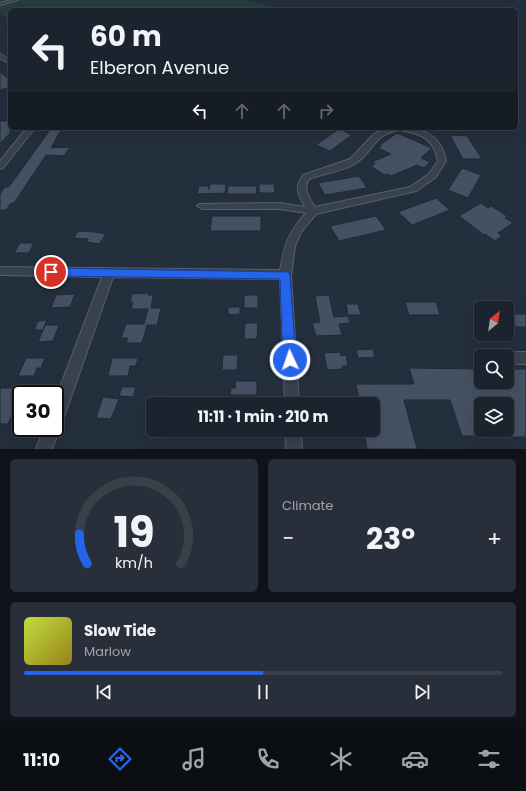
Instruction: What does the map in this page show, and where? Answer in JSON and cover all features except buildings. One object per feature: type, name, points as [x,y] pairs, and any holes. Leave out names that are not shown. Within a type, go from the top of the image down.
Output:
[{"type":"street","points":[[0,4],[16,0]]},
{"type":"street","points":[[0,166],[29,130]]},
{"type":"street","points":[[313,211],[301,190],[302,181],[306,177],[346,164],[355,159],[380,133],[386,130]]},
{"type":"street","points":[[202,206],[280,206],[313,211],[413,188],[432,176],[442,161],[439,145],[429,137],[416,130]]},
{"type":"street","points":[[292,397],[285,275],[290,246],[296,231],[313,211]]},
{"type":"street","points":[[0,271],[285,275]]},
{"type":"street","points":[[64,395],[109,272]]},
{"type":"street","points":[[44,449],[49,437]]},
{"type":"street","points":[[293,437],[294,449]]},
{"type":"green space","points":[[0,0],[246,0],[277,8],[8,8],[8,18],[0,14]]},
{"type":"route","points":[[51,272],[285,275],[290,360]]}]
